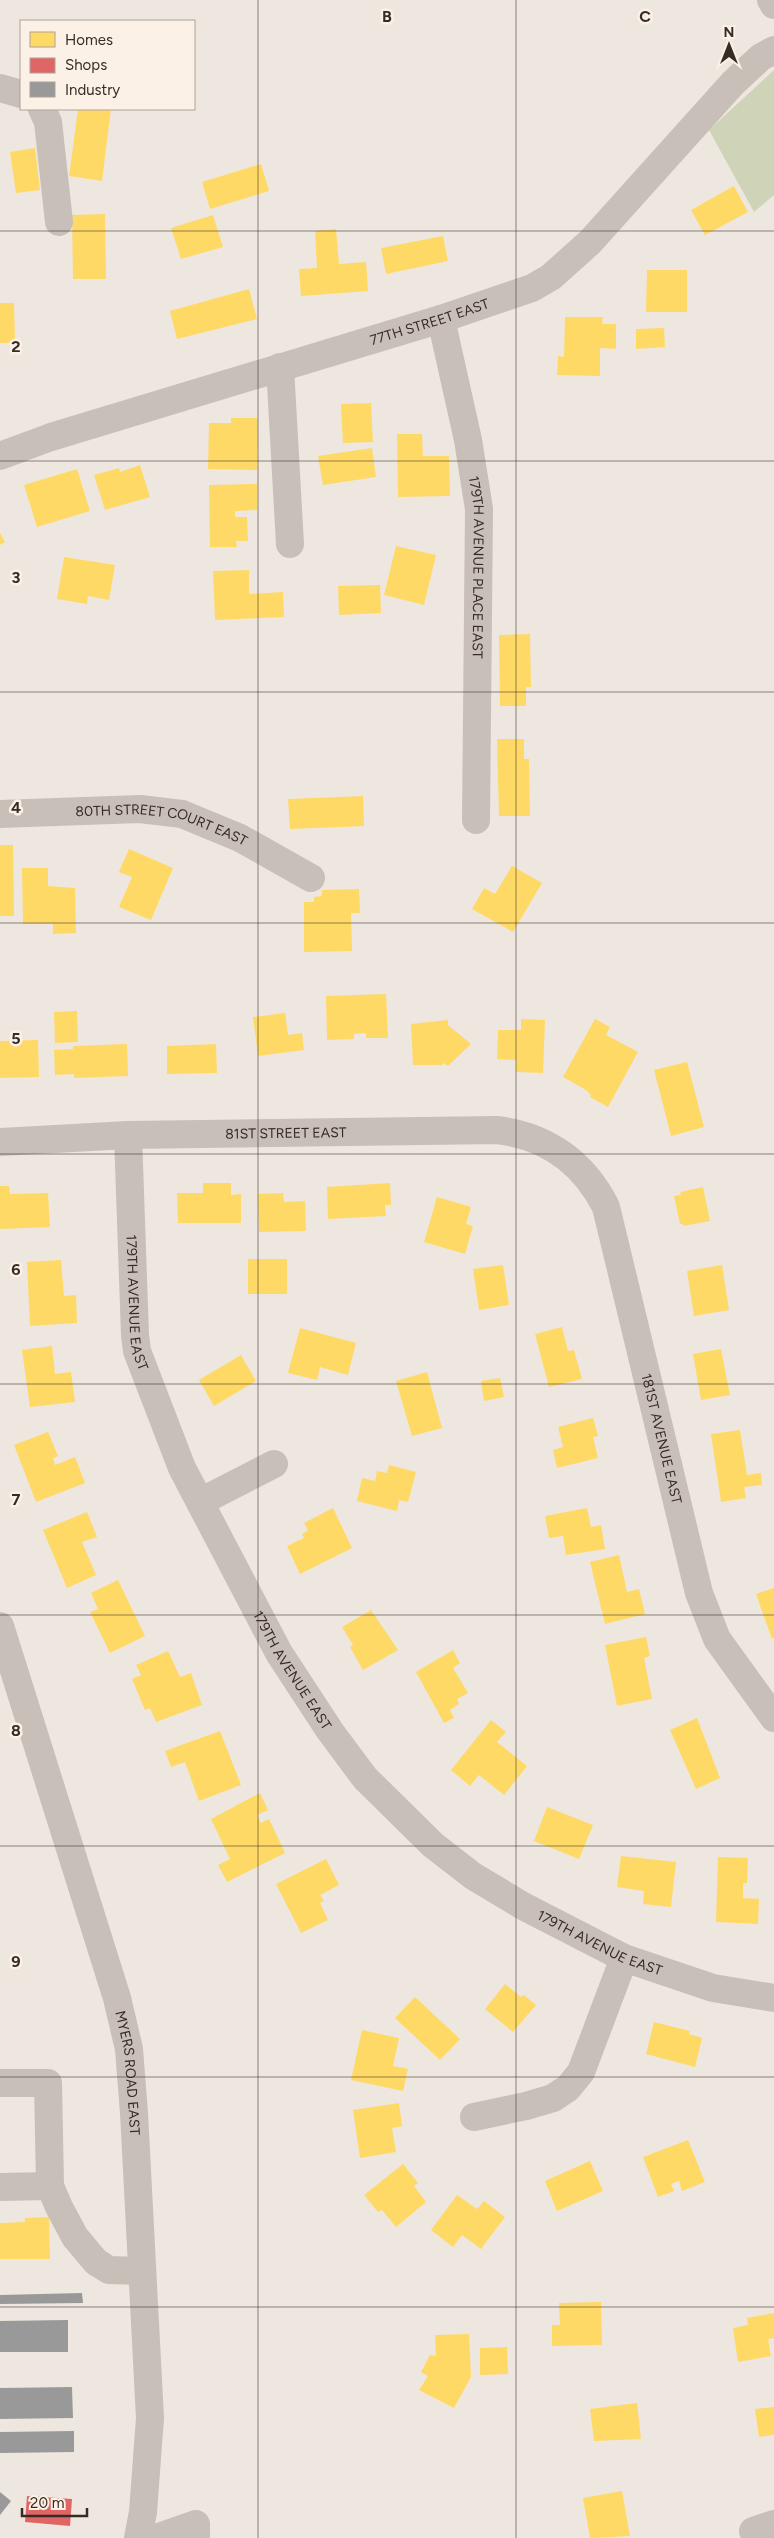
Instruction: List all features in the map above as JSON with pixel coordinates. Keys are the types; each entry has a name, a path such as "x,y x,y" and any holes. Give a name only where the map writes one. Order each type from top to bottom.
{"street":[{"path":"771,0 774,5"},
{"name":"77TH STREET EAST","path":"0,456 51,436 511,297 551,277 590,242 732,83 761,57 774,50"},
{"path":"0,88 20,94"},
{"path":"42,110 48,122 59,222"},
{"name":"179TH AVENUE PLACE EAST","path":"441,319 468,440 479,508 476,820"},
{"path":"280,367 290,544"},
{"name":"80TH STREET COURT EAST","path":"0,814 140,809 182,814 240,838 311,878"},
{"name":"81ST STREET EAST","path":"0,1142 128,1135 497,1130 530,1137 553,1147 566,1156"},
{"name":"179TH AVENUE EAST","path":"128,1135 135,1335 138,1351 182,1468 279,1653 330,1731 365,1778 433,1845 473,1876 523,1906 624,1958 689,1981 774,1998"},
{"name":"181ST AVENUE EAST","path":"566,1156 590,1180 606,1207 700,1594 717,1639 774,1718"},
{"path":"200,1502 274,1464"},
{"name":"MYERS ROAD EAST","path":"0,1626 117,1998 129,2049 150,2418 143,2512 138,2538"},
{"path":"474,2117 553,2098 568,2088 581,2072 624,1958"},
{"path":"0,2083 48,2083 50,2186 75,2236 96,2262 109,2270 142,2270"},
{"path":"0,2187 50,2186"},
{"path":"156,2538 196,2524 196,2538"}],"green space":[{"path":"774,70 774,195 754,212 709,130"}],"building: Homes":[{"path":"78,110 111,110 102,181 69,176"},
{"path":"35,148 40,190 16,193 10,152"},
{"path":"261,164 269,191 210,209 202,182"},
{"path":"734,186 748,212 705,235 691,210"},
{"path":"105,214 106,279 73,279 72,215"},
{"path":"213,215 223,247 181,259 171,228"},
{"path":"336,229 339,264 366,262 368,291 301,296 299,269 317,268 315,231"},
{"path":"443,236 448,261 386,274 381,248"},
{"path":"647,270 687,270 687,312 646,312"},
{"path":"249,289 257,319 177,339 170,311"},
{"path":"0,303 14,303 15,343 0,343"},
{"path":"565,317 603,317 602,324 616,324 616,349 600,348 600,376 557,375 558,356 564,357"},
{"path":"664,328 665,347 636,349 636,329"},
{"path":"371,403 373,442 343,443 341,404"},
{"path":"231,418 258,418 257,470 208,469 209,423 231,423"},
{"path":"397,434 422,434 423,456 449,456 450,496 398,497"},
{"path":"372,448 376,477 323,485 318,456"},
{"path":"140,465 150,497 105,510 94,475 119,468 120,472"},
{"path":"77,469 90,511 37,527 24,485"},
{"path":"257,484 257,510 235,511 235,517 247,517 248,541 236,541 237,547 210,547 209,485"},
{"path":"0,533 5,542 0,545"},
{"path":"396,546 436,555 424,605 384,595"},
{"path":"64,557 115,565 109,600 88,596 87,604 57,599"},
{"path":"249,570 249,594 283,592 284,617 215,620 213,571"},
{"path":"380,585 381,613 339,615 338,586"},
{"path":"530,634 531,687 526,687 526,706 500,706 499,635"},
{"path":"497,739 524,739 524,759 529,759 530,816 499,816"},
{"path":"363,796 364,826 290,829 288,799"},
{"path":"0,845 13,845 14,916 0,916"},
{"path":"129,849 173,868 151,920 119,907 132,877 119,872"},
{"path":"512,866 542,883 513,932 472,909 484,888 495,894"},
{"path":"22,868 48,868 48,886 75,888 76,933 53,934 53,924 23,924"},
{"path":"359,889 360,913 351,913 352,951 304,952 304,902 314,902 314,897 322,896 322,890"},
{"path":"386,994 388,1038 366,1038 366,1033 354,1034 354,1039 327,1040 326,996"},
{"path":"77,1011 78,1042 55,1043 54,1012"},
{"path":"285,1013 288,1035 302,1033 304,1050 258,1056 253,1017"},
{"path":"521,1019 545,1020 543,1073 516,1072 516,1060 497,1059 498,1030 521,1030"},
{"path":"595,1019 610,1027 606,1035 638,1052 608,1107 590,1097 591,1095 586,1090 563,1077"},
{"path":"448,1020 448,1025 471,1044 448,1066 444,1063 442,1065 413,1065 411,1024"},
{"path":"38,1040 39,1077 0,1078 0,1041"},
{"path":"127,1044 128,1076 74,1078 74,1074 55,1075 54,1050 73,1049 73,1046"},
{"path":"216,1044 217,1073 167,1074 167,1046"},
{"path":"687,1062 704,1127 671,1136 654,1070"},
{"path":"203,1183 231,1183 231,1195 241,1194 241,1223 178,1223 177,1193 203,1193"},
{"path":"390,1183 391,1205 385,1205 386,1216 328,1219 327,1187"},
{"path":"0,1186 9,1186 10,1194 48,1193 50,1227 0,1229"},
{"path":"703,1187 710,1221 683,1226 683,1224 680,1224 674,1196 681,1195 680,1192"},
{"path":"283,1193 284,1202 305,1201 306,1231 259,1232 258,1194"},
{"path":"437,1197 471,1207 466,1224 473,1226 465,1254 424,1242"},
{"path":"248,1259 287,1259 287,1294 248,1294"},
{"path":"61,1260 64,1296 76,1295 77,1323 30,1326 27,1262"},
{"path":"503,1265 509,1305 479,1310 473,1269"},
{"path":"722,1265 729,1310 694,1316 687,1271"},
{"path":"562,1327 568,1351 574,1350 582,1379 549,1387 535,1334"},
{"path":"300,1328 356,1343 348,1375 320,1367 317,1380 288,1373"},
{"path":"52,1346 55,1374 71,1372 75,1402 30,1407 22,1350"},
{"path":"721,1349 730,1395 701,1400 693,1354"},
{"path":"241,1355 256,1381 214,1406 199,1380"},
{"path":"427,1372 442,1428 412,1436 396,1381"},
{"path":"500,1378 504,1397 484,1401 481,1381"},
{"path":"593,1418 598,1436 593,1437 598,1458 557,1468 553,1450 563,1447 558,1427"},
{"path":"740,1430 747,1475 761,1473 762,1485 744,1487 746,1498 721,1502 711,1434"},
{"path":"48,1432 58,1456 53,1458 55,1465 75,1457 85,1483 36,1502 14,1445"},
{"path":"389,1465 416,1472 408,1502 399,1500 397,1511 357,1501 362,1478 375,1481 377,1471 387,1473"},
{"path":"333,1508 352,1548 300,1574 287,1546 304,1538 302,1534 308,1530 304,1523"},
{"path":"587,1508 591,1527 601,1525 605,1549 566,1555 563,1536 549,1538 545,1516"},
{"path":"87,1512 97,1537 82,1542 96,1575 67,1588 43,1530"},
{"path":"619,1555 627,1592 639,1589 645,1614 605,1624 590,1562"},
{"path":"118,1580 145,1636 110,1653 90,1612 98,1609 91,1593"},
{"path":"774,1588 774,1638 772,1639 756,1594"},
{"path":"371,1610 398,1650 363,1670 350,1647 353,1645 342,1627"},
{"path":"646,1637 650,1656 644,1658 652,1699 617,1706 605,1645"},
{"path":"453,1650 460,1663 453,1668 468,1693 457,1699 459,1704 450,1710 454,1718 444,1723 416,1672"},
{"path":"168,1651 180,1677 191,1673 202,1705 156,1722 150,1708 145,1710 132,1679 141,1675 136,1665"},
{"path":"697,1718 720,1778 696,1789 670,1730"},
{"path":"491,1720 506,1732 497,1742 527,1766 504,1795 479,1775 470,1786 451,1770"},
{"path":"220,1731 241,1785 199,1801 185,1762 171,1767 165,1751"},
{"path":"260,1793 268,1810 257,1815 261,1823 269,1819 285,1853 227,1882 218,1865 230,1859 211,1819"},
{"path":"547,1807 593,1825 579,1859 534,1841"},
{"path":"621,1856 676,1862 671,1907 643,1904 644,1891 617,1887"},
{"path":"718,1857 748,1858 747,1883 743,1883 743,1898 759,1899 758,1924 716,1922"},
{"path":"326,1859 339,1885 320,1895 324,1901 320,1903 328,1920 301,1933 276,1884"},
{"path":"505,1984 521,1997 524,1995 536,2005 513,2032 485,2009"},
{"path":"415,1997 460,2039 440,2060 395,2018"},
{"path":"654,2022 690,2031 689,2034 702,2038 695,2067 646,2054"},
{"path":"362,2030 399,2038 393,2066 408,2069 403,2091 351,2080"},
{"path":"399,2103 402,2126 392,2128 396,2152 360,2158 353,2110"},
{"path":"688,2140 705,2182 682,2191 679,2181 671,2184 674,2191 658,2197 643,2157"},
{"path":"590,2161 603,2191 557,2211 545,2181"},
{"path":"403,2164 418,2183 414,2186 426,2202 396,2227 382,2210 378,2212 364,2195"},
{"path":"457,2195 477,2209 484,2201 505,2217 481,2249 462,2235 453,2247 431,2230"},
{"path":"49,2217 50,2259 0,2259 0,2223 25,2222 25,2218"},
{"path":"601,2302 602,2345 552,2346 552,2325 560,2325 559,2303"},
{"path":"774,2313 774,2338 768,2339 771,2356 738,2362 733,2328 748,2325 747,2318"},
{"path":"469,2334 471,2377 454,2408 419,2390 428,2376 421,2372 430,2355 436,2356 435,2335"},
{"path":"507,2347 508,2374 480,2375 480,2348"},
{"path":"637,2403 641,2439 594,2441 590,2409"},
{"path":"774,2407 774,2435 759,2437 755,2409"},
{"path":"622,2491 630,2536 590,2538 583,2498"}],"building: Shops":[{"path":"27,2496 72,2499 70,2526 25,2522"}],"building: Industry":[{"path":"82,2293 83,2303 0,2304 0,2295"},
{"path":"68,2320 68,2352 0,2352 0,2321"},
{"path":"72,2387 73,2418 0,2419 0,2388"},
{"path":"74,2431 74,2452 0,2453 0,2432"},
{"path":"0,2492 11,2501 0,2515"}]}
